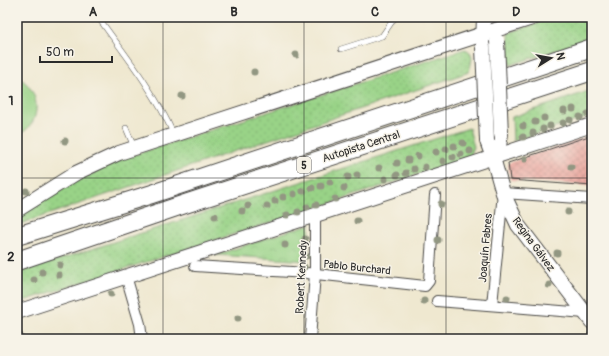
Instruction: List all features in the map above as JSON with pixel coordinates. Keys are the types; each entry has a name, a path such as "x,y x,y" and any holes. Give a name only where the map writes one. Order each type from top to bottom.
{"highway":[{"name":"Autopista Central","path":"17,236 152,194 592,48"},
{"name":"Autopista Central","path":"17,261 185,204 592,72"}],"main road":[{"path":"484,17 491,34 501,134 499,146 493,158"},
{"path":"17,210 90,166 134,148 491,34 535,17"},
{"name":"Regina Gálvez","path":"491,34 487,141 503,193 512,215 524,235 588,317"},
{"path":"17,312 493,158 592,124"}],"street":[{"path":"503,193 592,199"},
{"name":"Joaquín Fabres","path":"492,305 503,193"},
{"name":"Pablo Burchard","path":"195,266 315,274 422,286 427,284 429,280 435,195"},
{"name":"Robert Kennedy","path":"310,339 315,274 315,215"},
{"path":"126,276 140,324 142,339"},
{"path":"438,301 492,305 588,317"}],"lane":[{"path":"98,17 150,88 174,135"},
{"path":"341,49 382,36 395,17"},
{"path":"126,128 134,148"}],"green space":[{"path":"556,17 592,17 592,39 510,65 508,33"},
{"path":"465,49 471,53 472,56 469,72 17,225 17,214 82,178 124,158"},
{"path":"17,77 25,82 31,89 35,98 36,106 32,123 26,130 17,135"},
{"path":"592,90 592,116 513,141 512,117"},
{"path":"469,128 474,147 470,157 310,210 17,303 17,273"},
{"path":"310,224 307,261 216,255"}],"building":[{"path":"592,135 592,186 510,180 508,163"}]}
